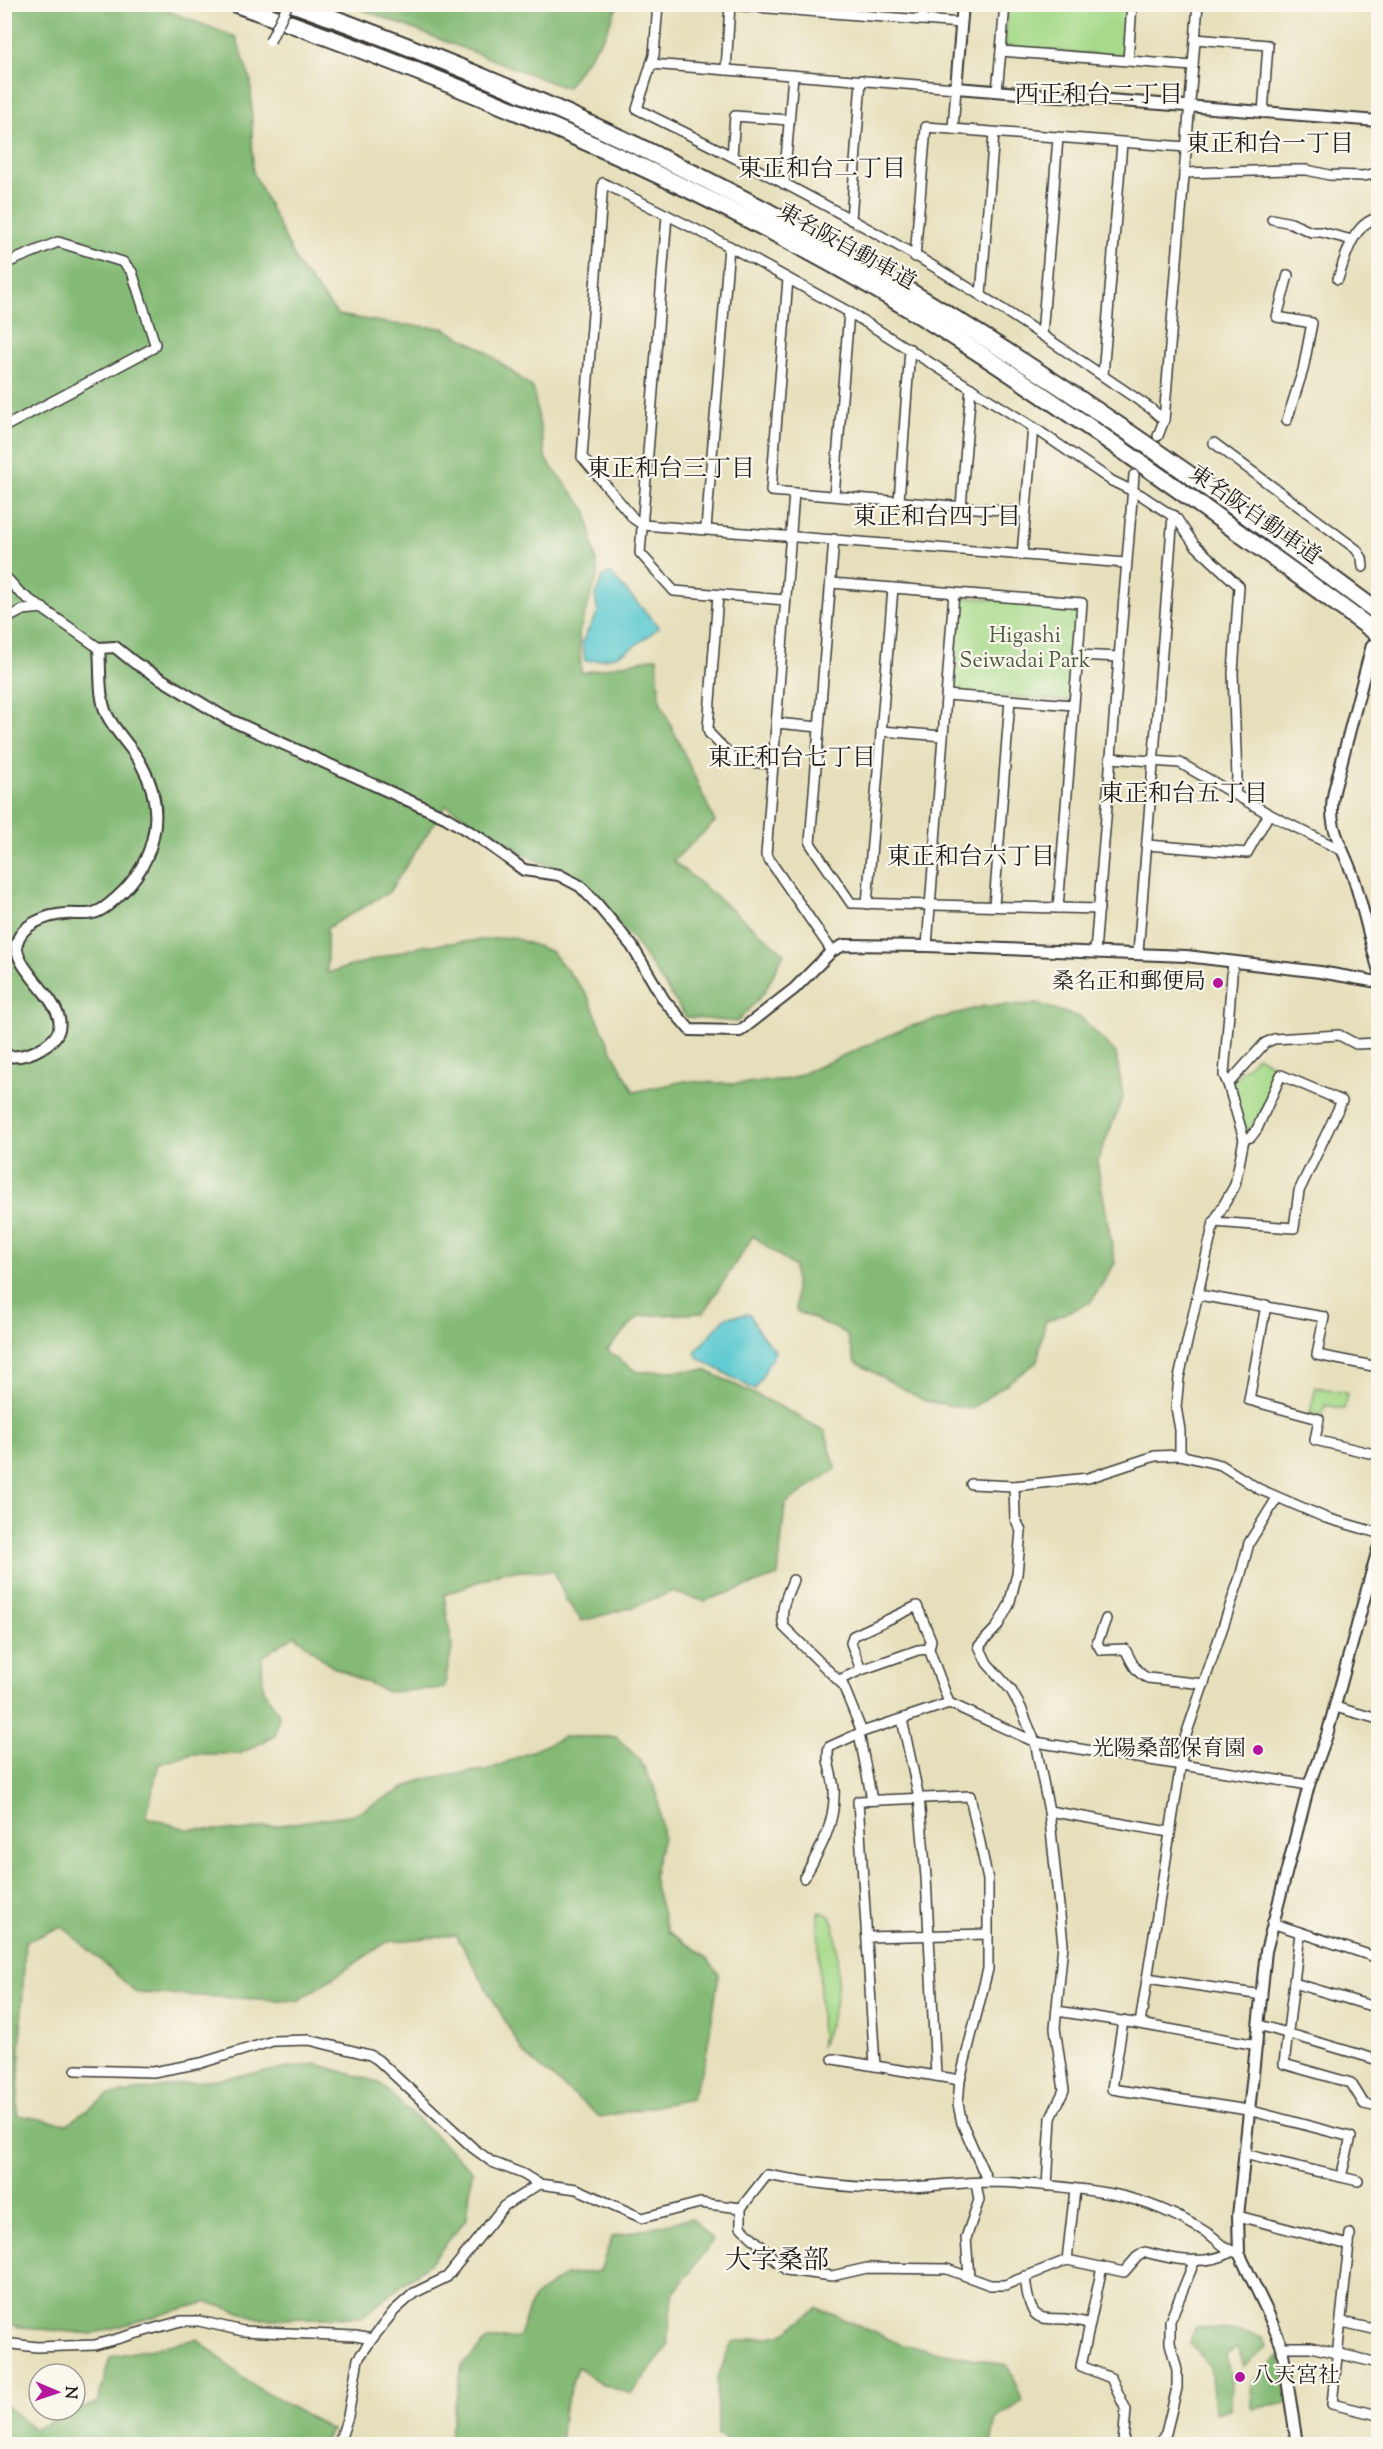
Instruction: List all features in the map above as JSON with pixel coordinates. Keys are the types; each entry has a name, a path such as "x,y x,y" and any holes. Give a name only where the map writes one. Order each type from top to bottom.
{"highway":[{"name":"東名阪自動車道","path":"236,4 401,64 606,149 701,194 813,253 990,359 1285,564 1375,639"},
{"name":"東名阪自動車道","path":"294,4 411,49 613,134 706,179 819,240 902,287 1027,365 1285,543 1378,612"}],"street":[{"path":"270,41 288,4"},
{"path":"658,4 651,64 637,109 732,156 915,257 1042,334 1164,420"},
{"path":"858,15 859,4"},
{"path":"922,20 923,4"},
{"path":"953,129 963,4"},
{"path":"997,91 1005,4"},
{"path":"1128,61 1132,4"},
{"path":"1158,436 1164,420 1198,4"},
{"path":"726,70 730,5 794,7 858,15 961,23"},
{"path":"1196,39 1268,45 1263,113"},
{"path":"1001,51 1193,66"},
{"path":"651,64 1189,108 1378,121"},
{"path":"784,184 793,75"},
{"path":"850,220 861,80"},
{"path":"732,156 735,116 789,120"},
{"path":"915,257 926,127 1186,147"},
{"path":"981,296 994,133"},
{"path":"1042,334 1058,138"},
{"path":"1103,375 1122,143"},
{"path":"1184,173 1289,170 1307,170 1329,175 1363,176 1378,173"},
{"path":"1126,563 643,525 634,519 582,457 603,183 729,246 849,312 971,387 1112,481 1173,515 1194,544 1239,586 1233,673 1237,777 1235,795"},
{"path":"667,215 640,553 675,591 786,600"},
{"path":"1338,279 1352,240 1367,222 1378,218"},
{"path":"1272,219 1291,223 1311,232 1322,232 1352,240"},
{"path":"4,264 58,242 123,262 132,272 155,344 153,348 101,378 4,427"},
{"path":"706,530 729,246"},
{"path":"1287,420 1303,370 1312,323 1277,316 1288,275"},
{"path":"788,279 771,491 1025,512"},
{"path":"834,496 849,312"},
{"path":"898,501 910,349"},
{"path":"962,506 971,387"},
{"path":"1022,555 1032,427"},
{"path":"1214,443 1356,549 1362,558 1363,567"},
{"path":"1095,952 1134,475"},
{"path":"794,493 766,855 832,951"},
{"path":"1138,953 1173,515"},
{"path":"834,539 810,843 851,903 1099,909"},
{"path":"4,575 20,593 99,648 115,648 135,663 224,717 445,817 480,838 524,870 559,875 580,886 632,946 664,1000 690,1030 740,1031 794,989 832,951 844,945 1138,953 1233,962 1378,982"},
{"path":"831,583 1082,603 1058,908"},
{"path":"867,904 893,588"},
{"path":"927,946 954,593"},
{"path":"718,595 708,728 736,761 772,764"},
{"path":"4,620 23,610 43,608"},
{"path":"1375,639 1331,801 1331,821 1353,876 1378,968"},
{"path":"4,1056 13,1058 35,1052 52,1042 59,1027 57,1013 51,999 26,971 19,957 17,944 22,933 33,922 64,914 83,916 106,907 136,877 152,843 157,822 155,796 142,765 107,715 100,693 102,679 99,648"},
{"path":"1078,654 1119,657"},
{"path":"947,695 1073,705"},
{"path":"994,906 1010,700"},
{"path":"776,723 819,727"},
{"path":"881,731 943,736"},
{"path":"1110,758 1180,763 1269,814 1341,849"},
{"path":"1147,845 1247,853 1269,814"},
{"path":"1180,1455 1180,1430 1176,1407 1179,1378 1214,1222 1235,1185 1244,1139 1224,1075 1233,962"},
{"path":"1228,1084 1265,1043 1274,1039 1340,1035 1356,1044 1378,1043"},
{"path":"1214,1222 1294,1228 1299,1191 1342,1101 1281,1075 1257,1129 1251,1137 1244,1139"},
{"path":"1199,1295 1324,1317 1317,1355 1378,1367"},
{"path":"1266,1305 1249,1400 1319,1419 1315,1440 1378,1455"},
{"path":"972,1484 1014,1486 1088,1478 1155,1456 1180,1455 1221,1465 1277,1498 1326,1518 1378,1533"},
{"path":"1014,1486 1016,1518 1022,1531 1017,1574 1009,1605 996,1627 979,1646 987,1663 1011,1690 1022,1708 1035,1742 1049,1811 1062,1944 1057,2048 1064,2090 1051,2118 1047,2186"},
{"path":"1140,2024 1185,1738 1240,1577 1249,1543 1277,1498"},
{"path":"1235,2253 1266,1951 1309,1785 1335,1707 1378,1549"},
{"path":"793,1580 783,1604 784,1627 843,1685 861,1733 872,1800"},
{"path":"861,1670 850,1643 853,1636 917,1606 931,1640 929,1649 949,1703"},
{"path":"1106,1619 1097,1643 1101,1650 1125,1649 1136,1669 1148,1678 1204,1684"},
{"path":"839,1680 918,1650 929,1649"},
{"path":"804,1878 825,1841 832,1812 833,1783 827,1754 829,1747 861,1733 949,1703 1035,1742 1309,1785"},
{"path":"1335,1707 1378,1719"},
{"path":"902,1719 919,1798 936,2076"},
{"path":"875,2066 858,1801 970,1796 988,1880 988,1969 960,2080 958,2104 962,2122 988,2182"},
{"path":"1049,1811 1169,1832"},
{"path":"1272,1923 1378,1958"},
{"path":"1300,1932 1284,2064 1351,2083 1364,2104 1378,2108"},
{"path":"867,1937 988,1934"},
{"path":"1147,1978 1262,1995"},
{"path":"1294,1983 1378,2008"},
{"path":"1057,2011 1257,2045"},
{"path":"1123,2021 1112,2089 1248,2110 1351,2137 1341,2177"},
{"path":"1259,2025 1378,2060"},
{"path":"76,2070 153,2072 201,2063 273,2041 309,2040 370,2055 378,2060 473,2148 492,2162 523,2174 539,2184 577,2188 642,2218 700,2203 741,2208"},
{"path":"833,2059 960,2080"},
{"path":"1244,2154 1358,2181"},
{"path":"1235,2253 1195,2260 1165,2258 1145,2252 1137,2257 1124,2272 1067,2260 1005,2285 990,2285 947,2269 867,2268 832,2276 786,2270 741,2227 741,2208 767,2175 810,2183 852,2187 923,2187 988,2182 1047,2186 1109,2194 1152,2205 1174,2214 1235,2253 1268,2313 1281,2347 1292,2401 1297,2445"},
{"path":"969,2277 966,2238 979,2200 976,2183"},
{"path":"339,2445 348,2416 358,2359 394,2311 414,2293 447,2277 504,2206 539,2184"},
{"path":"1067,2260 1074,2190"},
{"path":"1238,2216 1349,2245"},
{"path":"1350,2234 1332,2404 1378,2415"},
{"path":"1160,2445 1166,2433 1177,2388 1177,2370 1170,2343 1170,2321 1195,2260"},
{"path":"1102,2267 1081,2366 1111,2378 1126,2410 1123,2444"},
{"path":"1025,2276 1028,2303 1033,2314 1043,2319 1076,2319 1090,2324"},
{"path":"4,2343 37,2346 95,2345 181,2321 199,2321 243,2331 354,2336 372,2340"},
{"path":"1342,2322 1378,2330"},
{"path":"1281,2347 1311,2348 1378,2363"}],"green space":[{"path":"5,5 152,5 236,37 251,82 253,172 299,267 338,315 393,324 443,328 481,348 533,388 546,460 587,511 598,574 579,632 581,673 657,657 660,701 715,822 673,861 784,953 764,993 737,1022 686,1017 634,940 574,875 526,856 446,805 389,892 327,928 327,973 421,946 512,937 552,952 587,995 611,1049 634,1092 685,1081 733,1084 790,1079 908,1027 984,1006 1038,1004 1081,1018 1116,1053 1123,1097 1097,1162 1115,1263 1091,1302 1045,1322 1037,1362 971,1409 925,1401 855,1362 846,1333 796,1311 794,1267 753,1236 703,1313 639,1316 607,1350 637,1372 705,1370 825,1431 836,1469 785,1504 778,1576 704,1601 671,1592 633,1607 582,1621 566,1600 554,1571 505,1571 444,1595 452,1647 444,1688 388,1692 331,1666 295,1635 262,1657 263,1689 279,1715 275,1736 239,1754 192,1754 159,1764 146,1817 186,1829 241,1831 354,1814 423,1779 491,1769 564,1737 616,1737 640,1760 657,1793 663,1837 653,1877 667,1931 705,1956 719,1974 705,2062 691,2099 600,2117 524,2054 456,1935 387,1942 298,2001 137,1993 62,1926 25,1942 17,2115 67,2124 109,2095 317,2064 378,2082 472,2171 467,2218 431,2262 362,2317 262,2319 207,2302 92,2334 19,2327 5,2321 4,1020 11,999 5,992"},
{"path":"351,5 618,5 604,36 566,88"},
{"path":"1008,5 1129,5 1125,54 1121,57 1008,47 1005,44"},
{"name":"Higashi Seiwadai Park","path":"961,597 1074,606 1078,610 1070,698 1067,701 954,692 952,689 958,600"},
{"path":"1257,1056 1281,1071 1251,1134 1245,1136 1230,1084"},
{"path":"1316,1387 1347,1393 1344,1409 1325,1405 1322,1416 1310,1413"},
{"path":"818,1912 829,1916 833,1924 837,1960 835,2006 821,2047"},
{"path":"691,2218 713,2240 672,2296 667,2348 631,2394 603,2385 577,2367 563,2413 560,2444 448,2444 462,2366 487,2340 518,2338 533,2298 565,2275 600,2271 612,2237"},
{"path":"818,2308 902,2345 1007,2365 1023,2401 996,2419 991,2444 730,2444 718,2434 717,2379 732,2342 781,2335"},
{"path":"1194,2327 1230,2330 1263,2338 1266,2347 1244,2366 1238,2348 1226,2355 1232,2387 1230,2409 1215,2413 1210,2367 1190,2342"},
{"path":"197,2339 249,2383 332,2430 321,2444 5,2444 5,2405 34,2429 51,2422 87,2422 87,2407 98,2402 110,2357"},
{"path":"1280,2355 1288,2403 1252,2409 1251,2383"}],"water":[{"path":"610,573 659,627 625,652 607,658 585,661 582,642 598,612 595,597 603,576"},
{"path":"750,1314 759,1332 775,1351 755,1390 698,1358 695,1352 726,1317"}],"place":[{"name":"桑名正和郵便局","path":"1218,983"},
{"name":"光陽桑部保育園","path":"1258,1750"},
{"name":"八天宮社","path":"1240,2377"}],"district":[{"name":"西正和台二丁目","path":"1099,96"},
{"name":"東正和台一丁目","path":"1270,145"},
{"name":"東正和台二丁目","path":"822,170"},
{"name":"東正和台三丁目","path":"671,470"},
{"name":"東正和台四丁目","path":"937,518"},
{"name":"東正和台七丁目","path":"792,759"},
{"name":"東正和台五丁目","path":"1184,795"},
{"name":"東正和台六丁目","path":"971,858"},
{"name":"大字桑部","path":"777,2261"}]}
